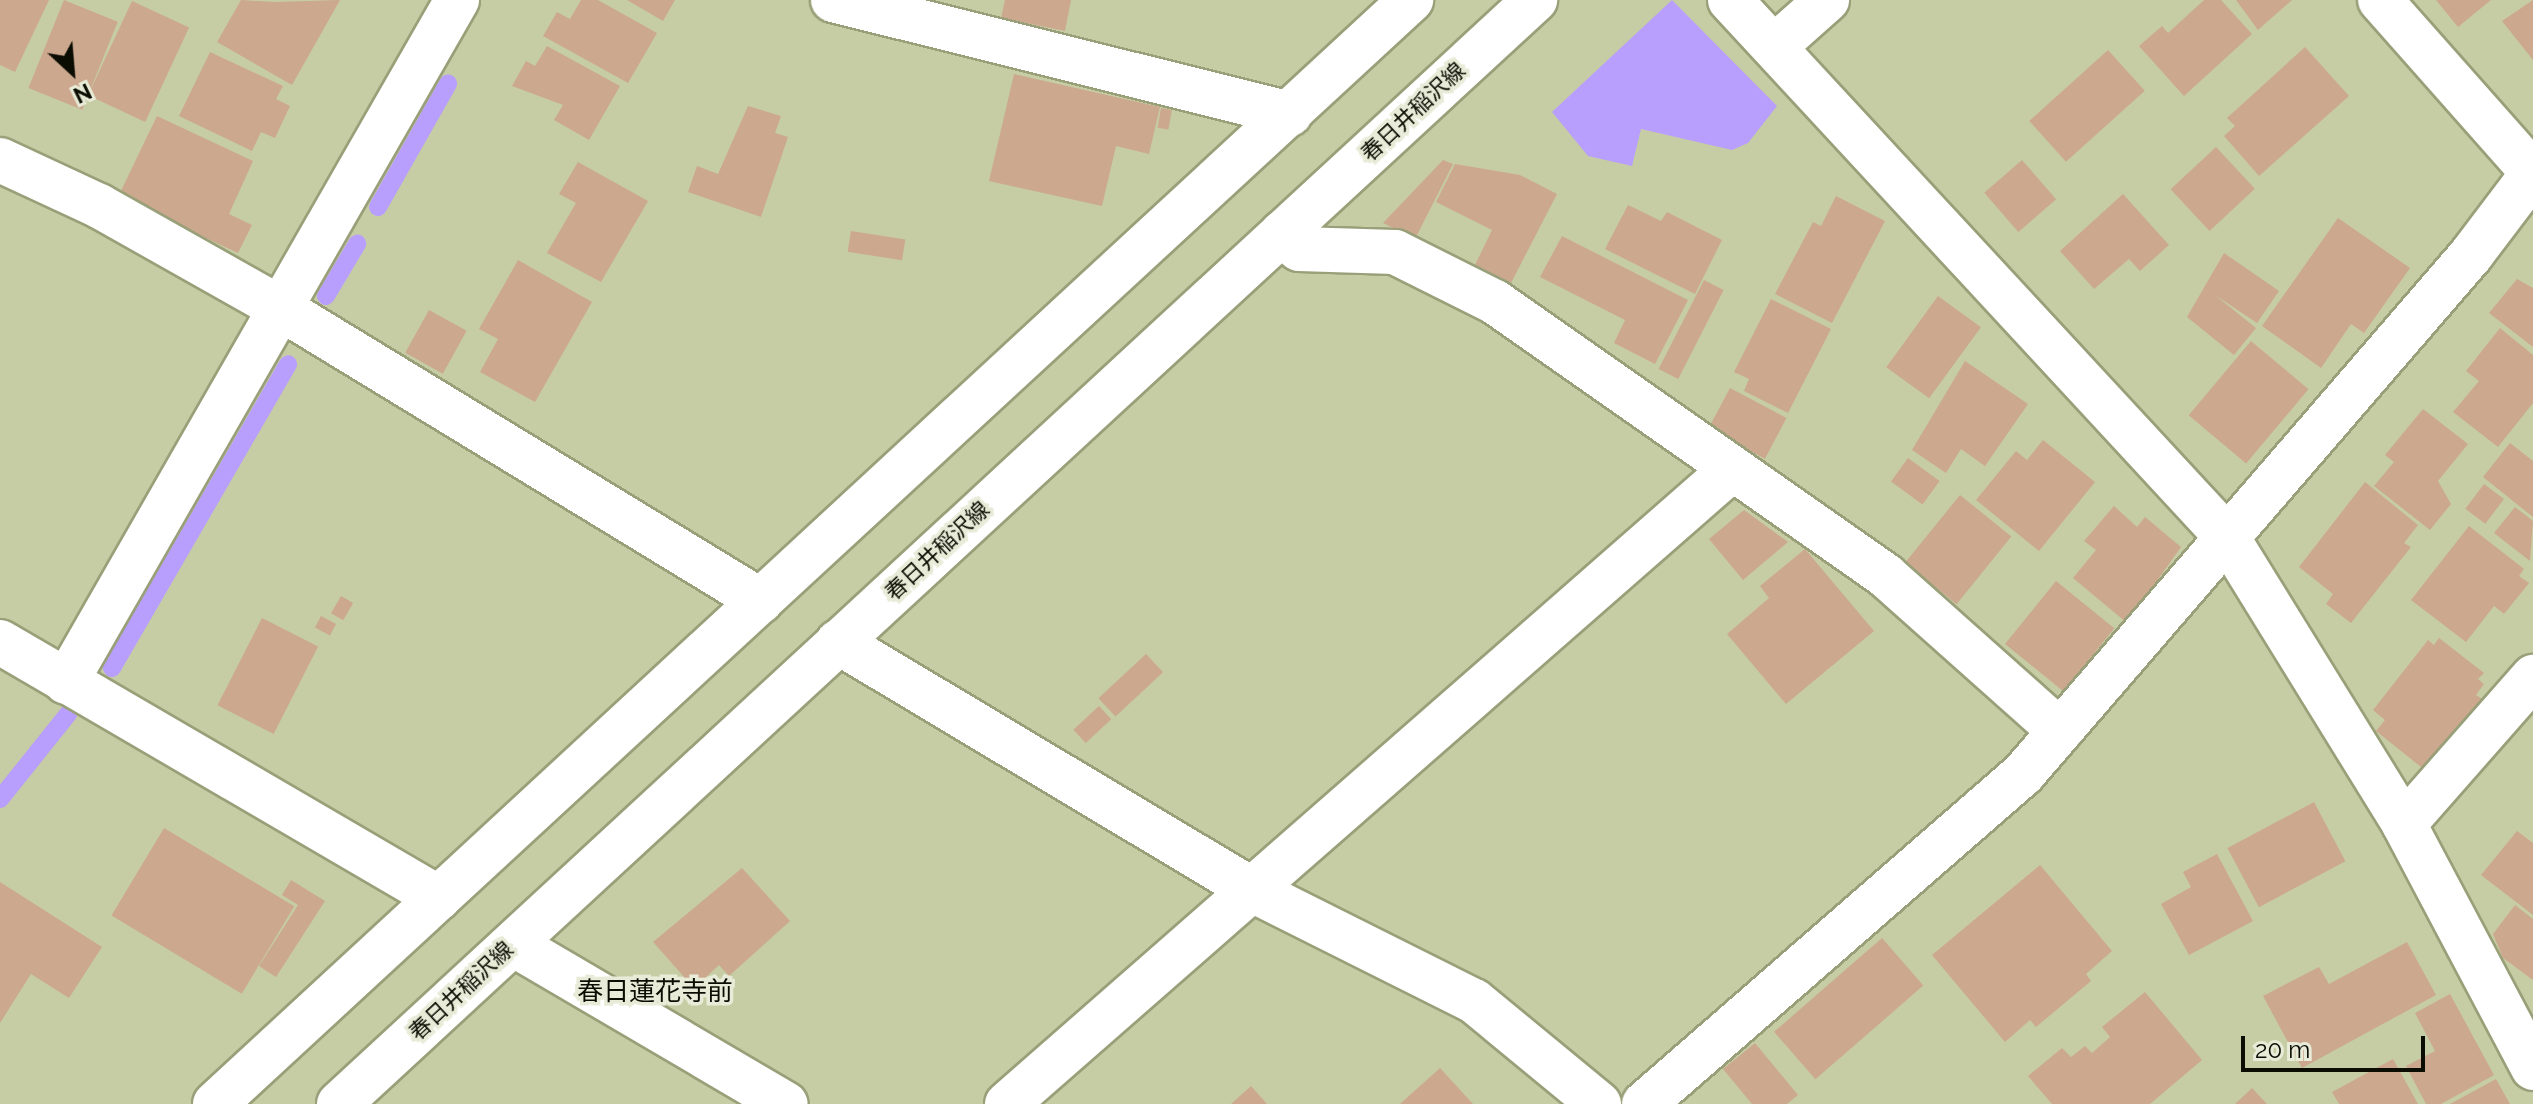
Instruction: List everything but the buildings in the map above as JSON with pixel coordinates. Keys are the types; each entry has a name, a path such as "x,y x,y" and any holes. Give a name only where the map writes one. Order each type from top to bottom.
{"street":[{"path":"66,682 457,0"},
{"path":"833,0 1290,114"},
{"path":"215,1104 1411,0"},
{"name":"春日井稲沢線","path":"339,1104 1535,0"},
{"path":"1730,0 2227,537 2404,824 2533,1068"},
{"path":"1774,47 1827,0"},
{"path":"1644,1104 2023,774 2471,255 2533,173 2380,0"},
{"path":"0,160 99,206 280,308 761,601"},
{"path":"1282,233 1299,249 1395,252 1495,302 1886,576 2060,731"},
{"path":"1007,1104 1732,469"},
{"path":"0,642 439,898"},
{"path":"838,642 1252,890 1474,1001 1599,1104"},
{"path":"2404,824 2533,677"},
{"path":"513,944 786,1104"}],"shaded area":[{"path":"1672,0 1777,106 1748,143 1732,150 1641,129 1632,166 1588,156 1552,112"}],"waterway":[{"path":"378,207 448,84"},
{"path":"326,296 357,244"},
{"path":"112,668 288,364"},
{"path":"0,799 68,714"}],"district":[{"name":"春日蓮花寺前","path":"655,992"}]}
